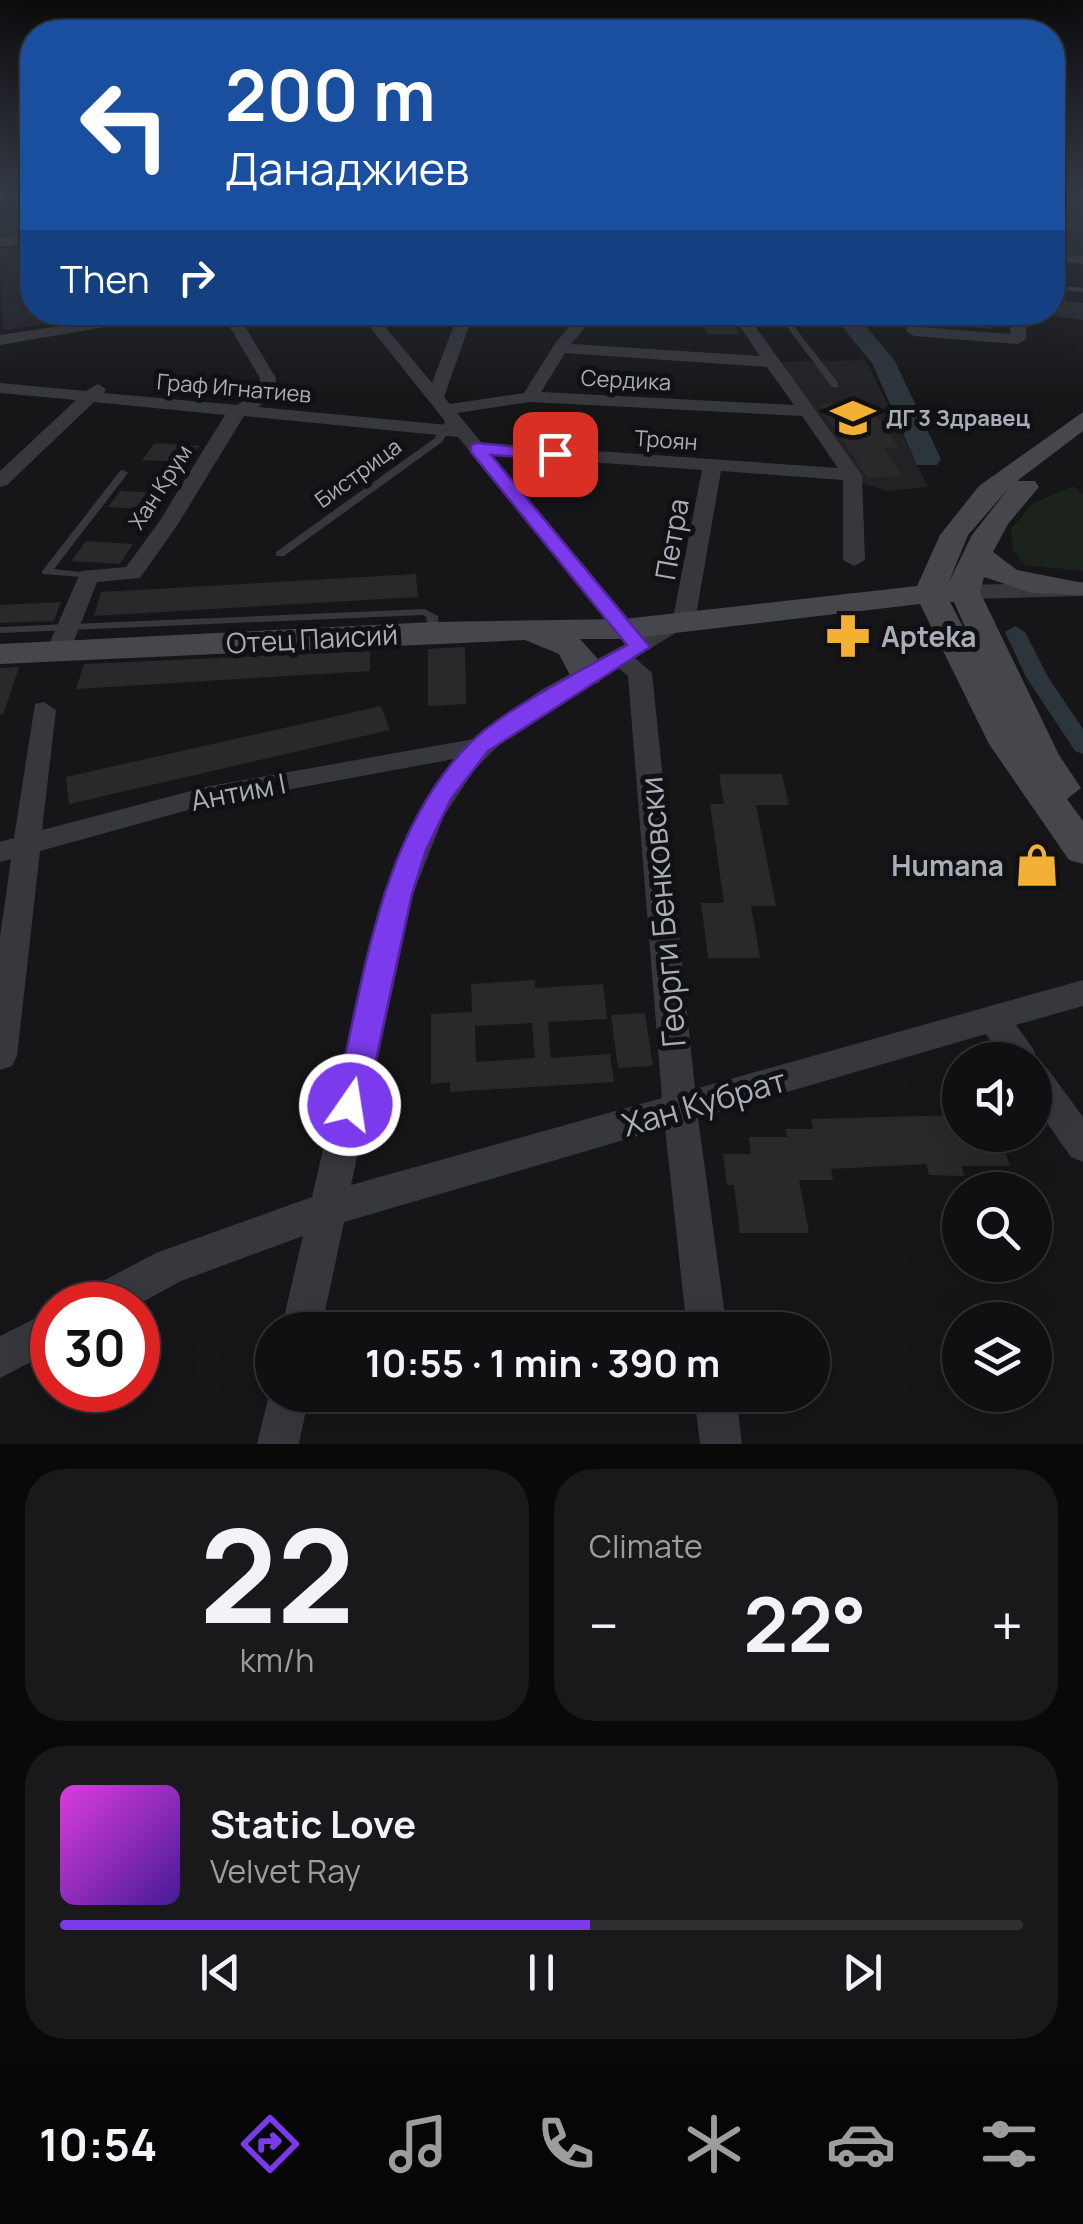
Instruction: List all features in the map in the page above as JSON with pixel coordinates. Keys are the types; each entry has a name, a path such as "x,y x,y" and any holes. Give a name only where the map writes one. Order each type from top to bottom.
{"main road":[{"path":"1083,419 969,508 944,546 950,632 1006,744 1083,850"},
{"path":"840,603 947,593 978,551 995,516 1083,439"},
{"path":"978,551 989,567 1009,578 1078,589"},
{"path":"947,593 1042,756 1083,814"},
{"path":"840,603 920,613 950,632"},
{"name":"Отец Паисий","path":"0,654 62,639 522,631 631,652 684,621 840,603"},
{"path":"522,631 575,649 584,659 586,676"}],"street":[{"path":"0,340 99,325"},
{"path":"236,325 268,378 266,394 252,406"},
{"path":"305,1312 413,850 441,796 480,746 586,676 631,652 375,325"},
{"path":"453,423 465,325"},
{"path":"530,397 581,325"},
{"path":"746,325 852,475 854,560"},
{"path":"915,325 914,331 1018,339 1018,325"},
{"path":"561,348 770,362"},
{"name":"Граф Игнатиев","path":"0,376 96,391 453,423"},
{"name":"Граф Игнатиев","path":"0,388 96,391"},
{"path":"0,481 96,391"},
{"name":"Сердика","path":"453,423 530,397 806,411"},
{"name":"Хан Крум","path":"89,576 132,573 168,524 234,416 252,406"},
{"name":"Троян","path":"453,423 712,466 852,475"},
{"name":"Петра","path":"684,621 712,466"},
{"path":"62,639 89,576"},
{"path":"947,593 1078,589"},
{"name":"Георги Бенковски","path":"631,652 705,1312"},
{"path":"0,1056 12,848 44,710"},
{"name":"Антим I","path":"12,848 210,795 480,746"},
{"name":"Хан Кубрат","path":"140,1282 170,1266 326,1210 1083,993"},
{"path":"993,1019 1009,1042"},
{"path":"1052,1102 1083,1146"},
{"path":"0,1358 30,1342"},
{"path":"278,1444 285,1412"},
{"path":"717,1412 721,1444"}],"lane":[{"path":"789,325 836,386"},
{"name":"Бистрица","path":"280,554 439,440 453,423"},
{"path":"89,576 46,572 123,473"},
{"path":"0,630 62,639"}],"shaded area":[{"path":"1,263 20,263 20,325 37,325 3,330"},
{"name":"ДГ 3 Здравец","path":"866,360 928,487 887,491 854,481 770,362"},
{"path":"1073,486 1083,494 1083,571 1025,565 1013,550 1011,529 1034,503"}],"building":[{"path":"1065,299 1083,303 1083,320 1065,318"},
{"path":"703,325 734,325 740,334 708,334"},
{"path":"941,325 993,325 993,329"},
{"path":"867,402 899,448 883,448 902,476 867,478 819,404"},
{"path":"155,443 200,446 189,462 142,460"},
{"path":"120,491 169,493 157,510 108,507"},
{"path":"86,541 133,544 120,564 71,561"},
{"path":"416,574 418,597 94,616 101,592"},
{"path":"61,602 54,621 0,623 0,605"},
{"path":"465,647 466,704 428,706 428,649"},
{"path":"370,651 370,671 76,689 84,664"},
{"path":"19,667 3,715 0,714 0,668"},
{"path":"381,706 390,730 69,804 66,777"},
{"path":"719,774 782,774 789,805 756,805 776,906 751,906 760,958 708,958 701,903 724,903 710,804 724,804"},
{"path":"535,980 535,988 603,984 607,1019 548,1022 551,1058 610,1054 614,1082 450,1092 450,1082 431,1084 431,1014 472,1012 471,984","holes":["532,1023 535,1058 476,1062 475,1026"]},
{"path":"645,1013 653,1066 618,1068 611,1015"},
{"path":"942,1115 942,1152 1005,1152 1010,1166 962,1166 963,1172 942,1172 942,1175 929,1175 926,1164 831,1169 833,1180 799,1180 809,1233 740,1233 734,1185 727,1185 723,1154 751,1154 749,1137 787,1137 785,1129 813,1129 811,1119"}],"waterway":[{"path":"852,325 883,361 927,459"},
{"path":"1015,632 1037,677 1083,746"}],"place":[{"name":"ДГ 3 Здравец","path":"853,418"},
{"name":"Apteka","path":"848,636"},
{"name":"Humana","path":"1037,865"}],"route":[{"path":"350,1105 398,894 413,850 441,796 480,746 522,716 640,647 477,448 555,454"}]}
